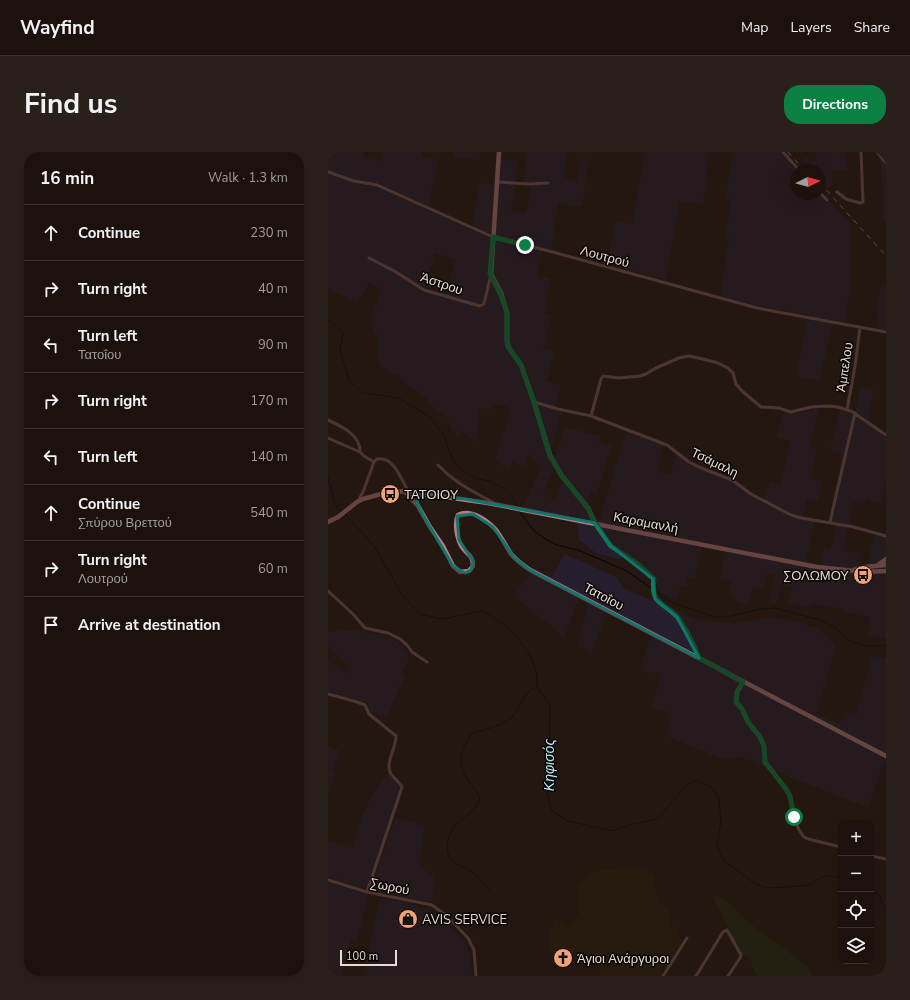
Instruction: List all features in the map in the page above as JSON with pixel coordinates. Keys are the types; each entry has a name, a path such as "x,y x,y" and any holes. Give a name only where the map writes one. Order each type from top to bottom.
{"street":[{"path":"499,152 490,274 500,293 507,312 508,345 521,365 550,456 562,476 588,508 595,523 611,546 638,564 654,579 652,587 655,598 678,617 696,648 699,658"},
{"path":"783,152 794,164"},
{"path":"837,192 846,199 860,204 863,202 861,152"},
{"path":"877,152 886,163"},
{"name":"Λουτρού","path":"328,172 354,181 377,185 493,237 606,266 729,301 758,308 886,332"},
{"path":"497,182 528,184 548,183"},
{"name":"Άστρου","path":"369,258 396,272 424,290 480,306 484,304 490,274"},
{"name":"Άμπελου","path":"847,410 860,327"},
{"path":"591,416 603,376 619,378 640,376 679,358 689,356 718,363 728,368 733,373 736,384 739,388 761,407 779,408 792,412 811,407 828,406 847,410 886,435"},
{"name":"Τσάμαλη","path":"534,402 591,416 671,446 689,462 732,480 751,494 782,512 800,518 854,527 886,536"},
{"path":"830,522 855,414"},
{"path":"328,420 353,435 358,441 360,452"},
{"path":"328,438 360,452 374,462"},
{"path":"328,522 338,517 357,502 363,492 374,462 377,459 381,458 389,461 393,465 407,491 382,494 357,502"},
{"path":"438,465 450,478 459,484 497,504"},
{"name":"Καραμανλή","path":"407,491 497,504 817,567 865,572 886,571"},
{"name":"Τατοΐου","path":"407,491 417,502 420,509"},
{"name":"Τατοΐου","path":"407,491 443,546 453,566 460,572 469,571 473,566 472,557 461,546 456,528 458,515 468,513 493,527 511,553 520,564 525,567 886,756"},
{"path":"417,502 420,495 426,493"},
{"path":"876,566 886,559"},
{"name":"Καραμανλή","path":"853,570 886,565"},
{"path":"328,591 353,614 365,628 388,633 400,639 412,652 427,662"},
{"path":"743,682 737,692 736,702 742,709 748,722 760,737 764,746 765,762 790,796 798,828 803,836 808,840 838,846"},
{"path":"328,694 365,705 369,714 396,736 396,743 389,766 390,773 402,787 367,892"},
{"path":"874,857 886,859"},
{"name":"Σωρού","path":"328,880 367,892 432,905 447,916 468,938 474,950 476,976"},
{"path":"696,976 723,932 727,930 740,953 740,958 728,976"},
{"path":"663,976 687,938"}],"highlighted area":[{"path":"420,495 465,499 595,523 611,546 653,579 655,599 677,617 699,658 530,570 515,558 493,527 473,514 457,516 459,540 473,561 471,570 465,573 453,566 423,515 417,502"}],"shaded area":[{"path":"328,152 364,152 364,157 381,161 384,152 422,152 422,156 438,160 429,205 472,226 479,183 493,184 496,158 518,161 511,211 526,212 531,186 523,185 527,152 567,152 564,177 577,180 581,158 589,159 582,207 558,204 551,250 542,248 537,276 550,278 544,313 552,315 543,349 554,352 547,381 561,385 555,406 563,408 551,451 555,459 564,427 601,436 599,441 612,446 597,494 591,491 587,505 595,521 599,521 627,428 664,442 657,471 670,475 677,450 692,462 733,478 756,496 764,499 770,481 781,484 790,442 776,437 784,412 796,414 819,408 810,446 817,448 811,478 822,481 818,502 806,500 804,516 815,519 806,562 821,564 824,548 830,549 837,525 828,523 843,453 830,450 841,406 855,412 860,386 874,389 868,419 886,433 886,481 880,503 866,499 864,504 853,502 843,550 861,554 859,566 867,565 875,531 885,534 886,532 886,637 881,638 868,635 870,618 843,611 843,609 812,604 810,607 789,603 793,586 782,584 776,604 769,603 775,575 767,573 763,590 753,588 749,602 743,604 734,600 728,593 732,583 719,579 726,547 703,542 695,578 688,577 686,587 681,586 678,597 671,598 660,592 656,583 636,565 623,557 618,559 596,553 579,540 577,523 524,512 524,506 541,466 529,454 524,467 513,461 509,472 495,458 507,424 509,407 493,404 492,410 480,408 476,443 462,431 458,437 451,429 447,418 443,413 436,410 419,392 408,387 399,376 390,373 378,360 378,337 370,323 381,290 369,283 357,303 328,288","holes":["435,253 455,260 446,294 424,289","554,467 562,482 555,500 543,493"]},
{"path":"454,152 481,152 480,160 454,157"},
{"path":"645,152 709,152 703,204 680,201 666,280 607,264 616,221 632,224"},
{"path":"732,152 785,152 796,164 790,164 790,200 826,200 826,197 850,224 850,283 846,322 834,320 819,380 796,376 808,315 754,305 720,296 729,239 725,238 731,199 726,198"},
{"path":"816,152 845,152 847,169 832,170 832,183 828,188 826,186 826,164 807,164 803,160 804,157 815,161"},
{"path":"880,160 886,160 886,221 883,221"},
{"path":"880,287 886,287 886,330 876,328"},
{"path":"564,554 617,577 623,588 695,619 734,624 769,617 793,621 820,629 836,646 816,714 840,724 846,710 856,714 872,656 886,658 886,762 884,761 868,808 741,757 722,759 667,736 672,714 652,708 661,674 639,671 651,634 606,613 592,653 577,645 589,601 579,598 564,638 548,623 513,597 534,568 552,577"},
{"path":"357,631 391,638 400,643 407,652 409,658 401,674 405,676 386,718 366,710 368,703 328,692 328,661 346,673 350,667 328,647 328,632"},
{"path":"328,746 340,751 332,770 336,772 328,794"},
{"path":"387,773 401,788 366,889 328,877 328,840 351,848 363,814 375,790"},
{"path":"395,818 425,826 419,865 434,877 432,902 371,890"},
{"path":"632,867 654,874 657,901 669,911 670,925 676,927 680,941 659,976 599,976 601,973 601,967 579,950 560,971 548,943 554,918 568,927 579,913 577,894 578,888 591,872"},
{"path":"328,882 368,895 357,940 351,940 344,962 342,976 328,976"},
{"path":"380,898 410,903 441,916 463,939 471,958 472,976 363,976"}],"green space":[{"path":"712,896 722,897 756,929 790,953 808,968 813,976 757,976 749,957 738,953 727,924"}],"waterway":[{"path":"328,319 343,333 340,349 349,380 363,393 399,398 431,418 444,436 453,461 466,473 478,479 490,481 504,489 513,498 517,506"},
{"name":"Κηφισός","path":"328,477 335,505 343,512"},
{"path":"519,511 534,531 547,540 557,545 578,550 627,571 652,589"},
{"name":"Κηφισός","path":"345,514 374,546 402,595 420,614 442,619 483,611 501,622 516,636 531,657 537,674 537,687 550,705 549,762 546,789 552,811 568,821 612,831 659,818 686,785 697,780 711,787 719,799 721,822 717,843 723,860 750,880 765,888 809,885 824,876 838,877"},
{"path":"655,591 673,603 715,617 727,617 759,609 775,608 820,620 834,627 850,641 867,646 886,645"},
{"path":"490,891 476,875 454,863 448,855 448,839 451,832 454,827 474,808 480,797 463,771 460,760 461,754 471,734 500,725 512,718 528,692 536,687"},
{"name":"Κηφισός","path":"874,891 879,895 886,911"}],"railway":[{"path":"788,152 799,164"},
{"path":"826,190 886,256"}],"place":[{"name":"ΤΑΤΟΙΟΥ","path":"390,494"},
{"name":"ΣΟΛΩΜΟΥ","path":"863,575"},
{"name":"AVIS SERVICE","path":"408,919"},
{"name":"Άγιοι Ανάργυροι","path":"563,958"}],"route":[{"path":"525,245 493,237 490,274 505,304 508,316 507,342 509,348 521,365 550,456 562,476 588,508 595,523 611,546 638,564 654,579 652,587 655,598 678,617 696,648 699,658 743,682 737,692 736,702 742,709 745,718 760,737 764,746 764,760 766,764 790,796 794,817"}]}
